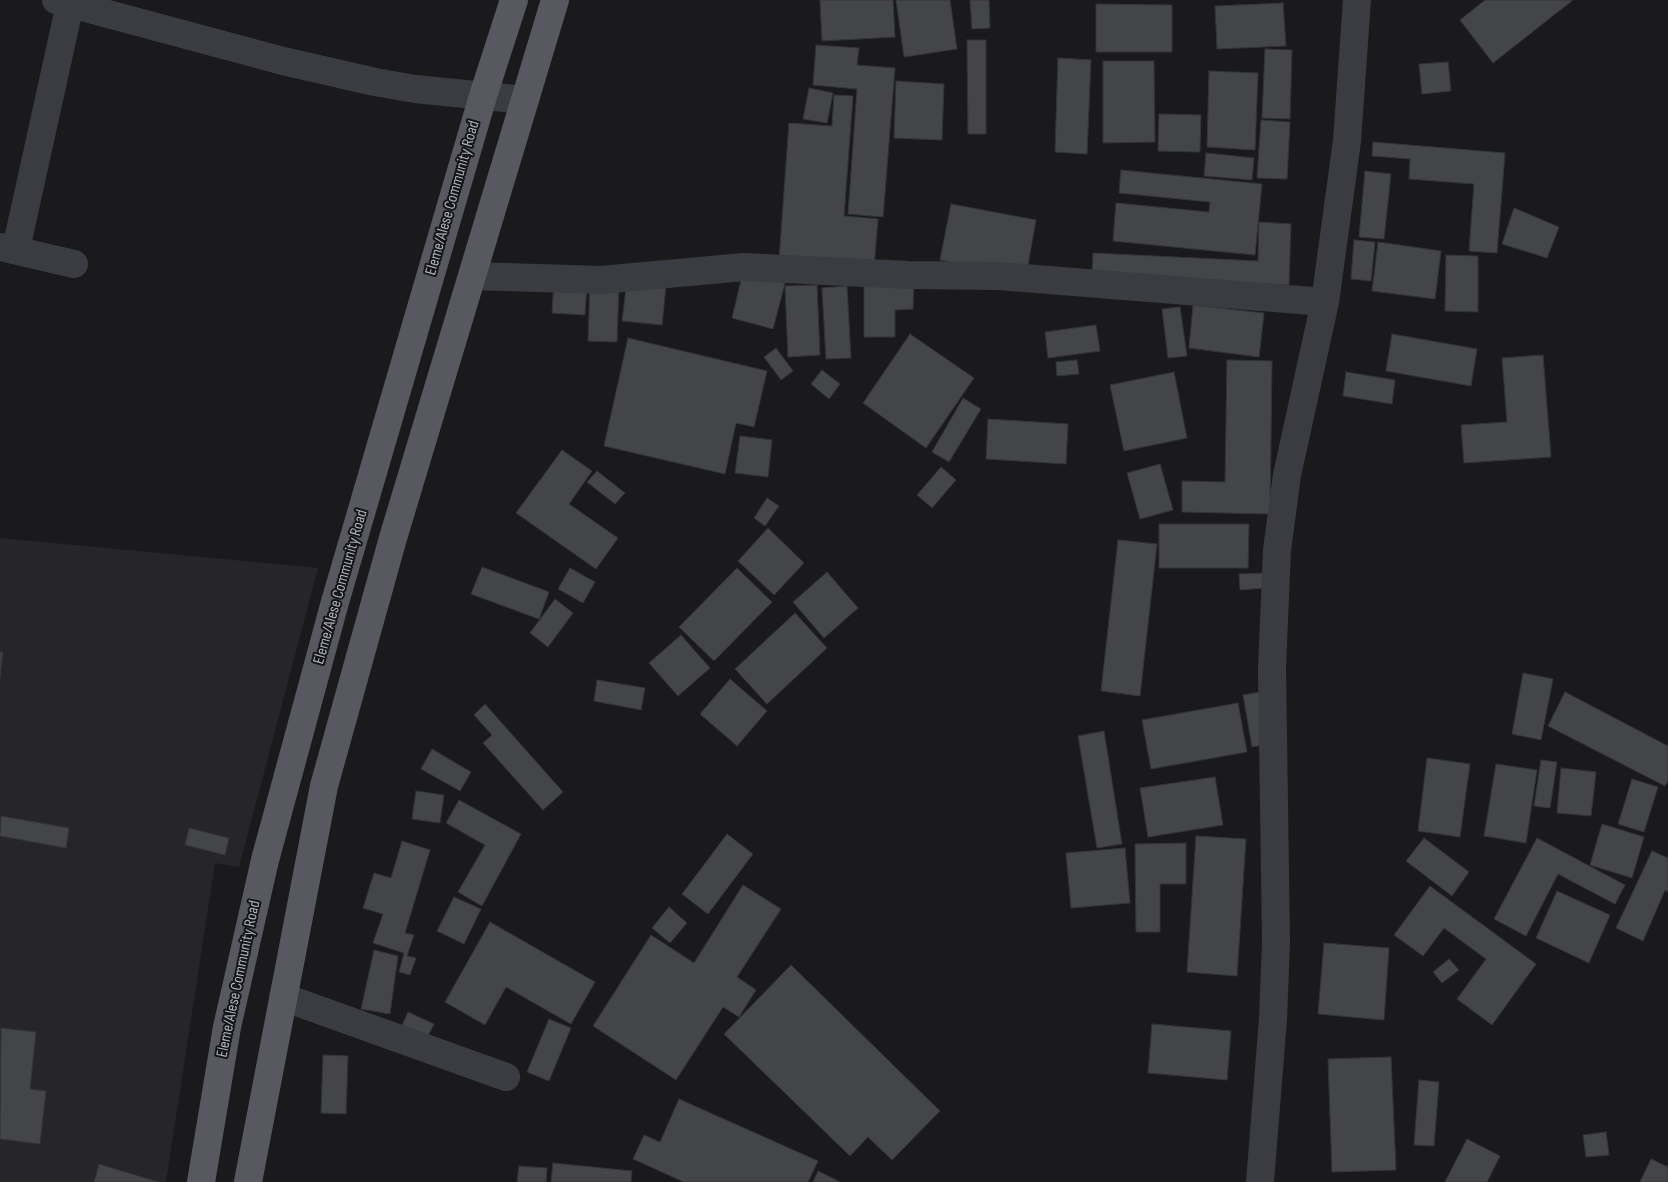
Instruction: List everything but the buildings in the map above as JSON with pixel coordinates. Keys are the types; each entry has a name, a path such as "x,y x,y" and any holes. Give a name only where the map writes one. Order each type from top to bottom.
{"main road":[{"name":"Eleme/Alese Community Road","path":"200,1182 227,1027 265,860 335,602 483,96 514,0"},
{"path":"248,1182 324,786 393,538 555,0"}],"street":[{"path":"1260,1182 1273,1019 1276,942 1272,667 1277,550 1287,475 1325,302 1347,141 1356,0"},
{"path":"74,264 8,248 63,2 283,61 375,82 525,100"},
{"path":"472,276 601,280 744,268 908,275 999,276 1325,302"},
{"path":"283,997 506,1077"}],"shaded area":[{"path":"0,538 318,568 239,867 215,863 166,1182 0,1182"}]}
